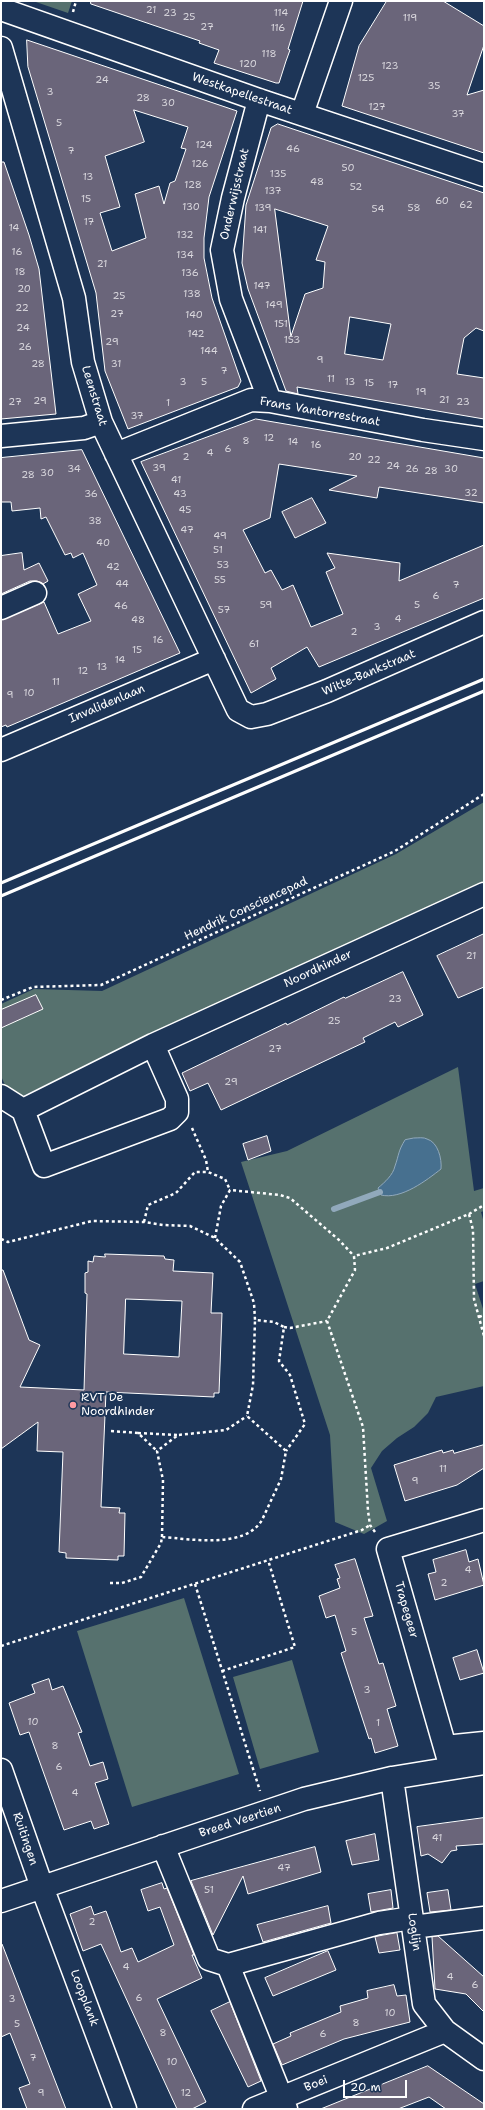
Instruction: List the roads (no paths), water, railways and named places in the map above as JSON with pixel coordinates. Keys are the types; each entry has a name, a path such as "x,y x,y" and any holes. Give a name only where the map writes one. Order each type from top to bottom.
{"street":[{"path":"302,114 341,1"},
{"name":"Westkapellestraat","path":"1,9 259,100 484,174"},
{"name":"Leenstraat","path":"1,48 74,298 83,362 101,422 238,710 251,716"},
{"name":"Onderwijsstraat","path":"259,100 233,198 222,250 231,299 270,401"},
{"name":"Frans Vantorrestraat","path":"116,454 251,400 270,401 423,430 484,439"},
{"path":"1,436 84,428 101,422"},
{"path":"1,608 35,593"},
{"name":"Witte-Bankstraat","path":"251,716 266,714 327,691 484,622"},
{"name":"Invalidenlaan","path":"1,750 214,659"},
{"name":"Noordhinder","path":"23,1110 153,1045 484,894"},
{"path":"1,1096 23,1110 44,1166 170,1119 177,1112 177,1099 153,1045"},
{"name":"Trapegeer","path":"451,1768 388,1549 484,1520"},
{"path":"445,1747 484,1743"},
{"name":"Breed Veertien","path":"1,1901 266,1812 340,1790 392,1778 484,1763"},
{"name":"Ruitingen","path":"1,1770 42,1887"},
{"name":"Loglijn","path":"392,1778 424,2004 445,2031 484,2059"},
{"path":"163,1846 209,1959 228,1965 379,1923 484,1918"},
{"name":"Loopplank","path":"42,1887 126,2109"},
{"path":"228,1965 284,2104"},
{"name":"Boei","path":"254,2109 284,2104 445,2031"}],"water":[{"path":"426,1138 437,1147 441,1161 441,1169 405,1192 389,1196 381,1195 378,1188 391,1175 405,1140"}],"waterway":[{"path":"334,1209 380,1192"}],"railway":[{"path":"1,883 484,679"},
{"path":"1,896 484,691"}],"place":[{"name":"RVT De Noordhinder","path":"73,1405"}]}
